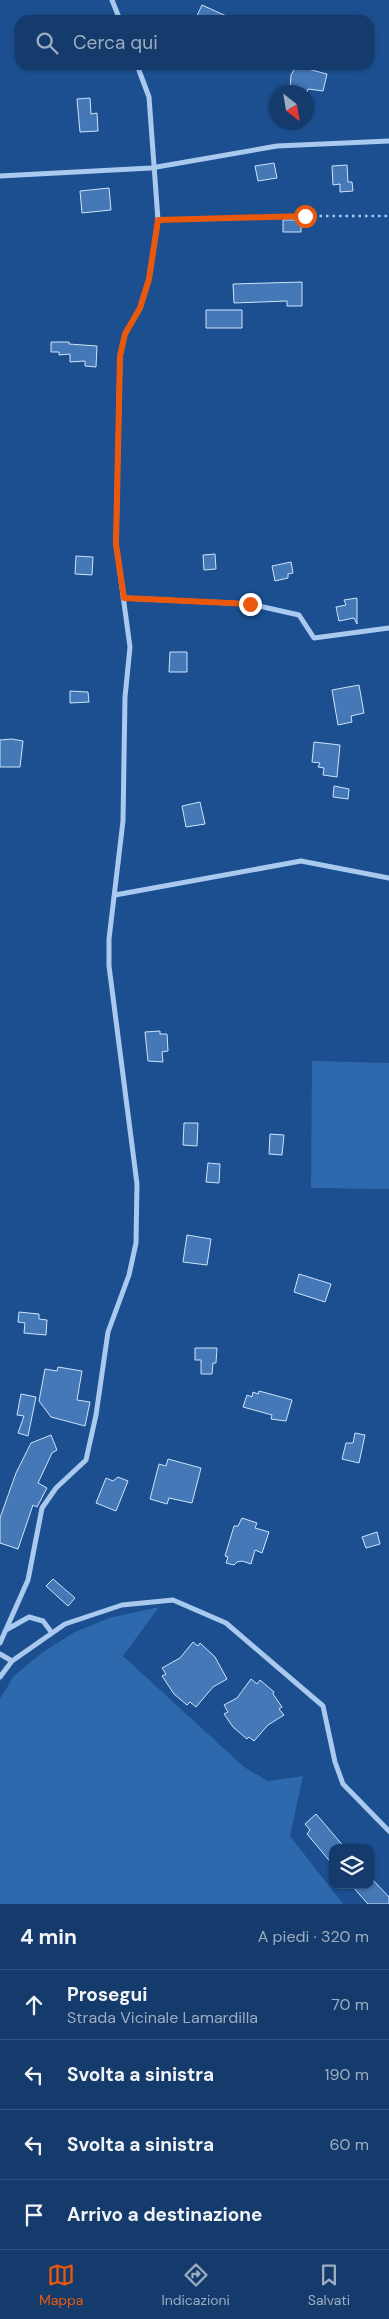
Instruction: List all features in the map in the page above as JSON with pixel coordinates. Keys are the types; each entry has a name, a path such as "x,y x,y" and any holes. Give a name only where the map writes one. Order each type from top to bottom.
{"street":[{"path":"112,0 118,15"},
{"path":"0,1643 28,1580 42,1508 56,1488 86,1460 96,1415 108,1332 129,1275 136,1243 137,1184 109,966 109,939 116,895 123,821 125,697 130,647 116,544 120,356 125,334 140,308 149,279 158,220 156,167 149,97 139,70"},
{"path":"0,176 156,167 277,146 389,141"},
{"path":"124,598 250,604 299,615 314,638 389,628"},
{"path":"116,895 301,860 389,878"},
{"path":"0,1677 12,1661 65,1624 122,1605 173,1600 226,1623 323,1706 335,1762 343,1784 389,1831"},
{"path":"6,1630 29,1617 43,1621 52,1633"},
{"path":"0,1654 12,1661"}],"lane":[{"path":"158,220 305,216"}],"path":[{"path":"305,216 389,216"}],"shaded area":[{"path":"312,1061 389,1063 389,1189 311,1188"},
{"path":"159,1607 123,1656 244,1767 268,1781 303,1776 290,1836 329,1886 329,1889 331,1889 343,1904 0,1904 0,1699 14,1676 43,1652 75,1632 109,1618"}],"building":[{"path":"202,5 224,15 197,15"},
{"path":"294,70 312,70 327,74 323,91 314,90 314,85 290,85 291,75"},
{"path":"90,98 91,114 97,113 98,131 80,132 77,99"},
{"path":"274,163 277,178 258,181 255,166"},
{"path":"347,165 348,182 352,182 353,191 340,192 340,184 333,185 332,166"},
{"path":"109,188 111,210 82,213 80,191"},
{"path":"283,220 301,220 301,232 283,232"},
{"path":"302,282 302,306 287,306 287,301 234,303 233,284"},
{"path":"206,310 242,310 242,328 206,328"},
{"path":"51,342 69,342 69,344 97,346 96,367 85,366 85,361 70,362 70,354 59,355 59,352 51,352"},
{"path":"215,554 216,569 204,570 203,555"},
{"path":"76,556 93,557 92,575 75,574"},
{"path":"291,562 293,573 288,574 288,578 275,581 272,566"},
{"path":"357,598 357,624 354,618 339,621 336,607 346,605 344,600"},
{"path":"170,652 187,652 187,672 169,672"},
{"path":"359,685 364,713 351,716 352,722 338,725 332,690"},
{"path":"70,691 88,692 89,702 70,703"},
{"path":"12,739 23,741 20,767 0,767 0,740"},
{"path":"314,742 340,745 337,777 323,775 324,768 318,767 320,763 312,762"},
{"path":"334,786 349,789 348,799 333,797"},
{"path":"200,802 205,824 186,827 182,806"},
{"path":"160,1031 160,1034 167,1034 168,1051 162,1052 163,1062 148,1061 145,1032"},
{"path":"184,1123 198,1123 197,1146 183,1145"},
{"path":"270,1134 284,1135 282,1155 269,1154"},
{"path":"208,1163 220,1164 219,1183 206,1182"},
{"path":"187,1235 211,1239 207,1265 183,1262"},
{"path":"299,1274 331,1284 325,1302 294,1292"},
{"path":"19,1312 39,1314 39,1319 47,1320 46,1335 24,1333 25,1323 18,1322"},
{"path":"195,1348 217,1348 216,1363 213,1363 212,1374 201,1374 201,1360 195,1360"},
{"path":"58,1367 82,1371 77,1400 90,1402 85,1426 51,1417 39,1401 45,1369 57,1371"},
{"path":"259,1391 292,1400 286,1421 271,1419 272,1415 243,1407 247,1395 252,1397 253,1392 258,1394"},
{"path":"21,1394 36,1397 28,1436 18,1433 24,1416 17,1415"},
{"path":"355,1433 365,1435 359,1463 342,1459 346,1443 353,1443"},
{"path":"51,1435 57,1450 52,1453 38,1483 47,1488 37,1507 33,1505 18,1549 0,1543 0,1518 16,1473 31,1443"},
{"path":"168,1459 201,1468 192,1503 169,1498 167,1504 150,1499 159,1464 166,1466"},
{"path":"118,1477 128,1481 116,1511 96,1503 106,1478 113,1481"},
{"path":"242,1518 257,1523 255,1528 269,1532 262,1553 255,1550 251,1564 242,1561 234,1565 226,1563 228,1557 225,1556 234,1526 238,1526"},
{"path":"377,1532 380,1544 366,1548 362,1537"},
{"path":"53,1579 75,1598 68,1606 46,1586"},
{"path":"193,1642 198,1646 200,1643 215,1657 227,1679 213,1687 196,1707 190,1702 187,1705 174,1694 162,1676 166,1674 162,1668 180,1658"},
{"path":"251,1679 257,1684 260,1680 274,1692 273,1694 282,1707 279,1709 284,1715 268,1725 254,1741 249,1737 247,1739 233,1727 224,1714 228,1712 224,1705 237,1698"},
{"path":"316,1814 342,1844 329,1844 329,1860 307,1834 310,1830 305,1824"},
{"path":"374,1881 389,1897 389,1904 368,1904 355,1889 374,1889"}],"route":[{"path":"250,604 124,598 116,544 120,356 125,334 140,308 149,279 158,220 305,216"}]}
